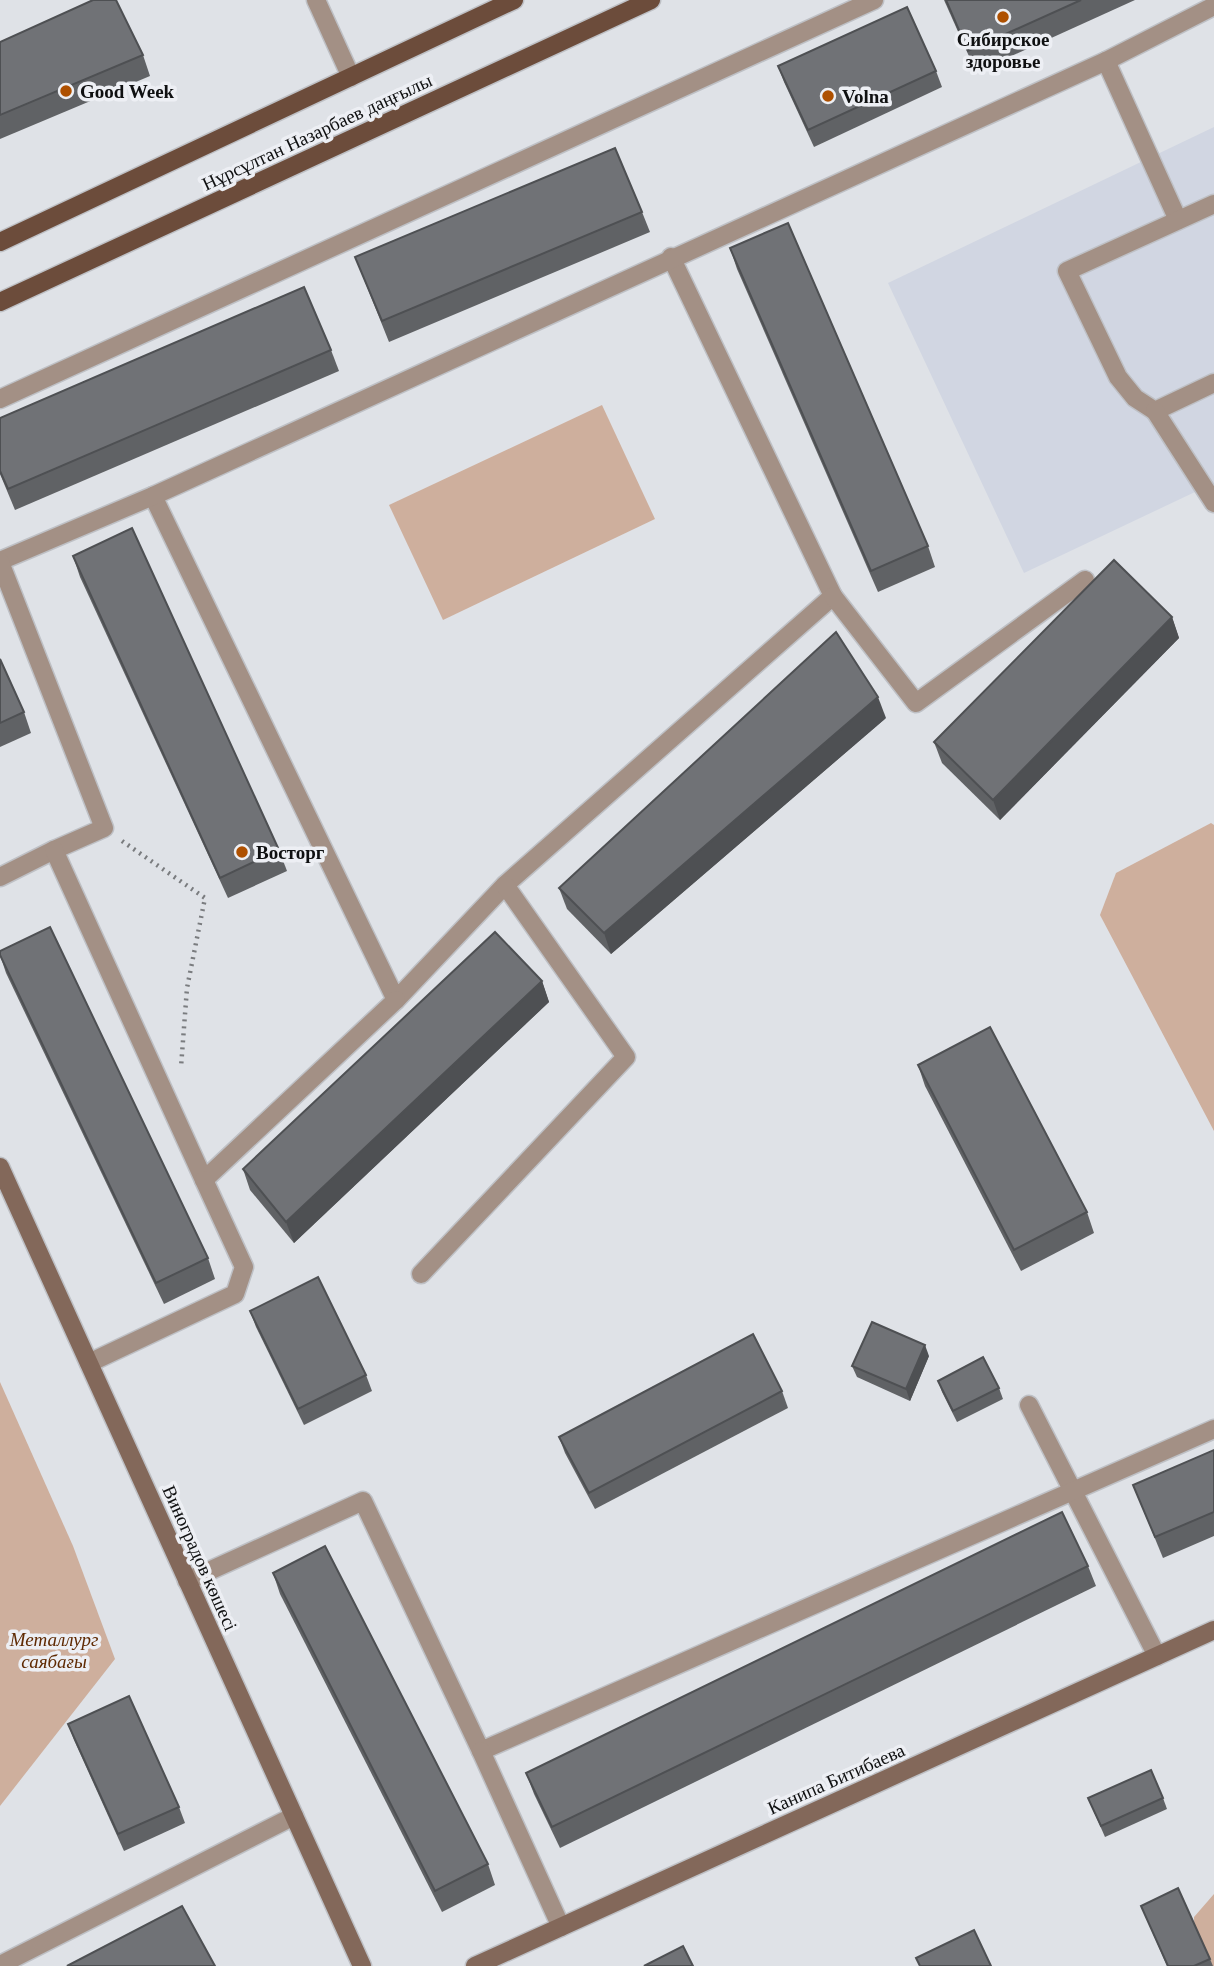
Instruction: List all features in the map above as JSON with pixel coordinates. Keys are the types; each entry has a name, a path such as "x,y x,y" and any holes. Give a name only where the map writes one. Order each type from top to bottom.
{"main road":[{"name":"Нұрсұлтан Назарбаев даңғылы","path":"0,242 514,0"},
{"name":"Нұрсұлтан Назарбаев даңғылы","path":"0,302 652,0"},
{"name":"Виноградов көшесі","path":"0,1167 362,1966"},
{"name":"Канипа Битибаева","path":"475,1966 1214,1630"}],"lane":[{"path":"316,0 351,76"},
{"path":"0,400 874,0"},
{"path":"0,877 104,828 0,561 153,496 671,257 1106,61 1214,6"},
{"path":"1106,61 1178,220"},
{"path":"1214,204 1067,271 1118,377 1135,398 1155,411 1214,503"},
{"path":"671,257 833,596 916,703 1085,580"},
{"path":"1155,411 1214,383"},
{"path":"153,496 396,1000"},
{"path":"204,1180 396,1000 505,885 833,596"},
{"path":"54,850 244,1267 234,1294 89,1363"},
{"path":"421,1274 626,1057 505,885"},
{"path":"1029,1405 1157,1656"},
{"path":"481,1751 1214,1429"},
{"path":"187,1581 363,1501 561,1927"},
{"path":"0,1965 294,1816"}],"path":[{"path":"104,828 205,898 187,988 181,1070"}],"shaded area":[{"path":"1214,127 1214,483 1024,573 888,283"}],"green space":[{"path":"602,405 655,519 443,620 389,505"},
{"path":"1211,823 1214,825 1214,1131 1100,915 1116,873"},
{"name":"Металлург саябағы","path":"0,1382 73,1546 115,1659 0,1806"},
{"path":"1214,1894 1214,1966 1195,1966 1194,1917"}],"building":[{"path":"93,0 116,0 143,55 0,115 0,42"},
{"path":"946,0 1081,0 968,51"},
{"path":"907,7 936,71 808,130 778,66"},
{"path":"615,148 642,212 382,321 355,257"},
{"path":"788,223 928,546 871,571 730,248"},
{"path":"304,287 331,350 8,489 0,471 0,418"},
{"path":"132,528 279,850 220,878 73,556"},
{"path":"1114,560 1172,617 993,800 934,742"},
{"path":"836,632 878,697 604,933 559,888"},
{"path":"0,659 24,712 0,723"},
{"path":"50,927 208,1258 156,1283 0,955 0,951"},
{"path":"495,932 542,981 286,1222 243,1169"},
{"path":"990,1027 1087,1212 1014,1250 918,1065"},
{"path":"318,1277 366,1375 298,1409 250,1311"},
{"path":"872,1322 925,1345 906,1389 852,1366"},
{"path":"753,1334 782,1391 589,1493 559,1437"},
{"path":"983,1357 999,1388 953,1411 938,1381"},
{"path":"1214,1450 1214,1512 1155,1537 1133,1485"},
{"path":"1062,1512 1088,1566 552,1827 526,1773"},
{"path":"325,1546 488,1864 435,1891 273,1573"},
{"path":"129,1696 179,1807 118,1834 68,1724"},
{"path":"1151,1770 1163,1798 1101,1826 1088,1798"},
{"path":"1178,1888 1210,1959 1194,1966 1168,1966 1141,1906"},
{"path":"182,1906 215,1966 67,1966"},
{"path":"974,1930 991,1966 920,1966 916,1958"},
{"path":"683,1946 693,1966 644,1966"}],"place":[{"name":"Сибирское здоровье","path":"1003,17"},
{"name":"Good Week","path":"66,91"},
{"name":"Volna","path":"828,96"},
{"name":"Восторг","path":"242,852"}]}
